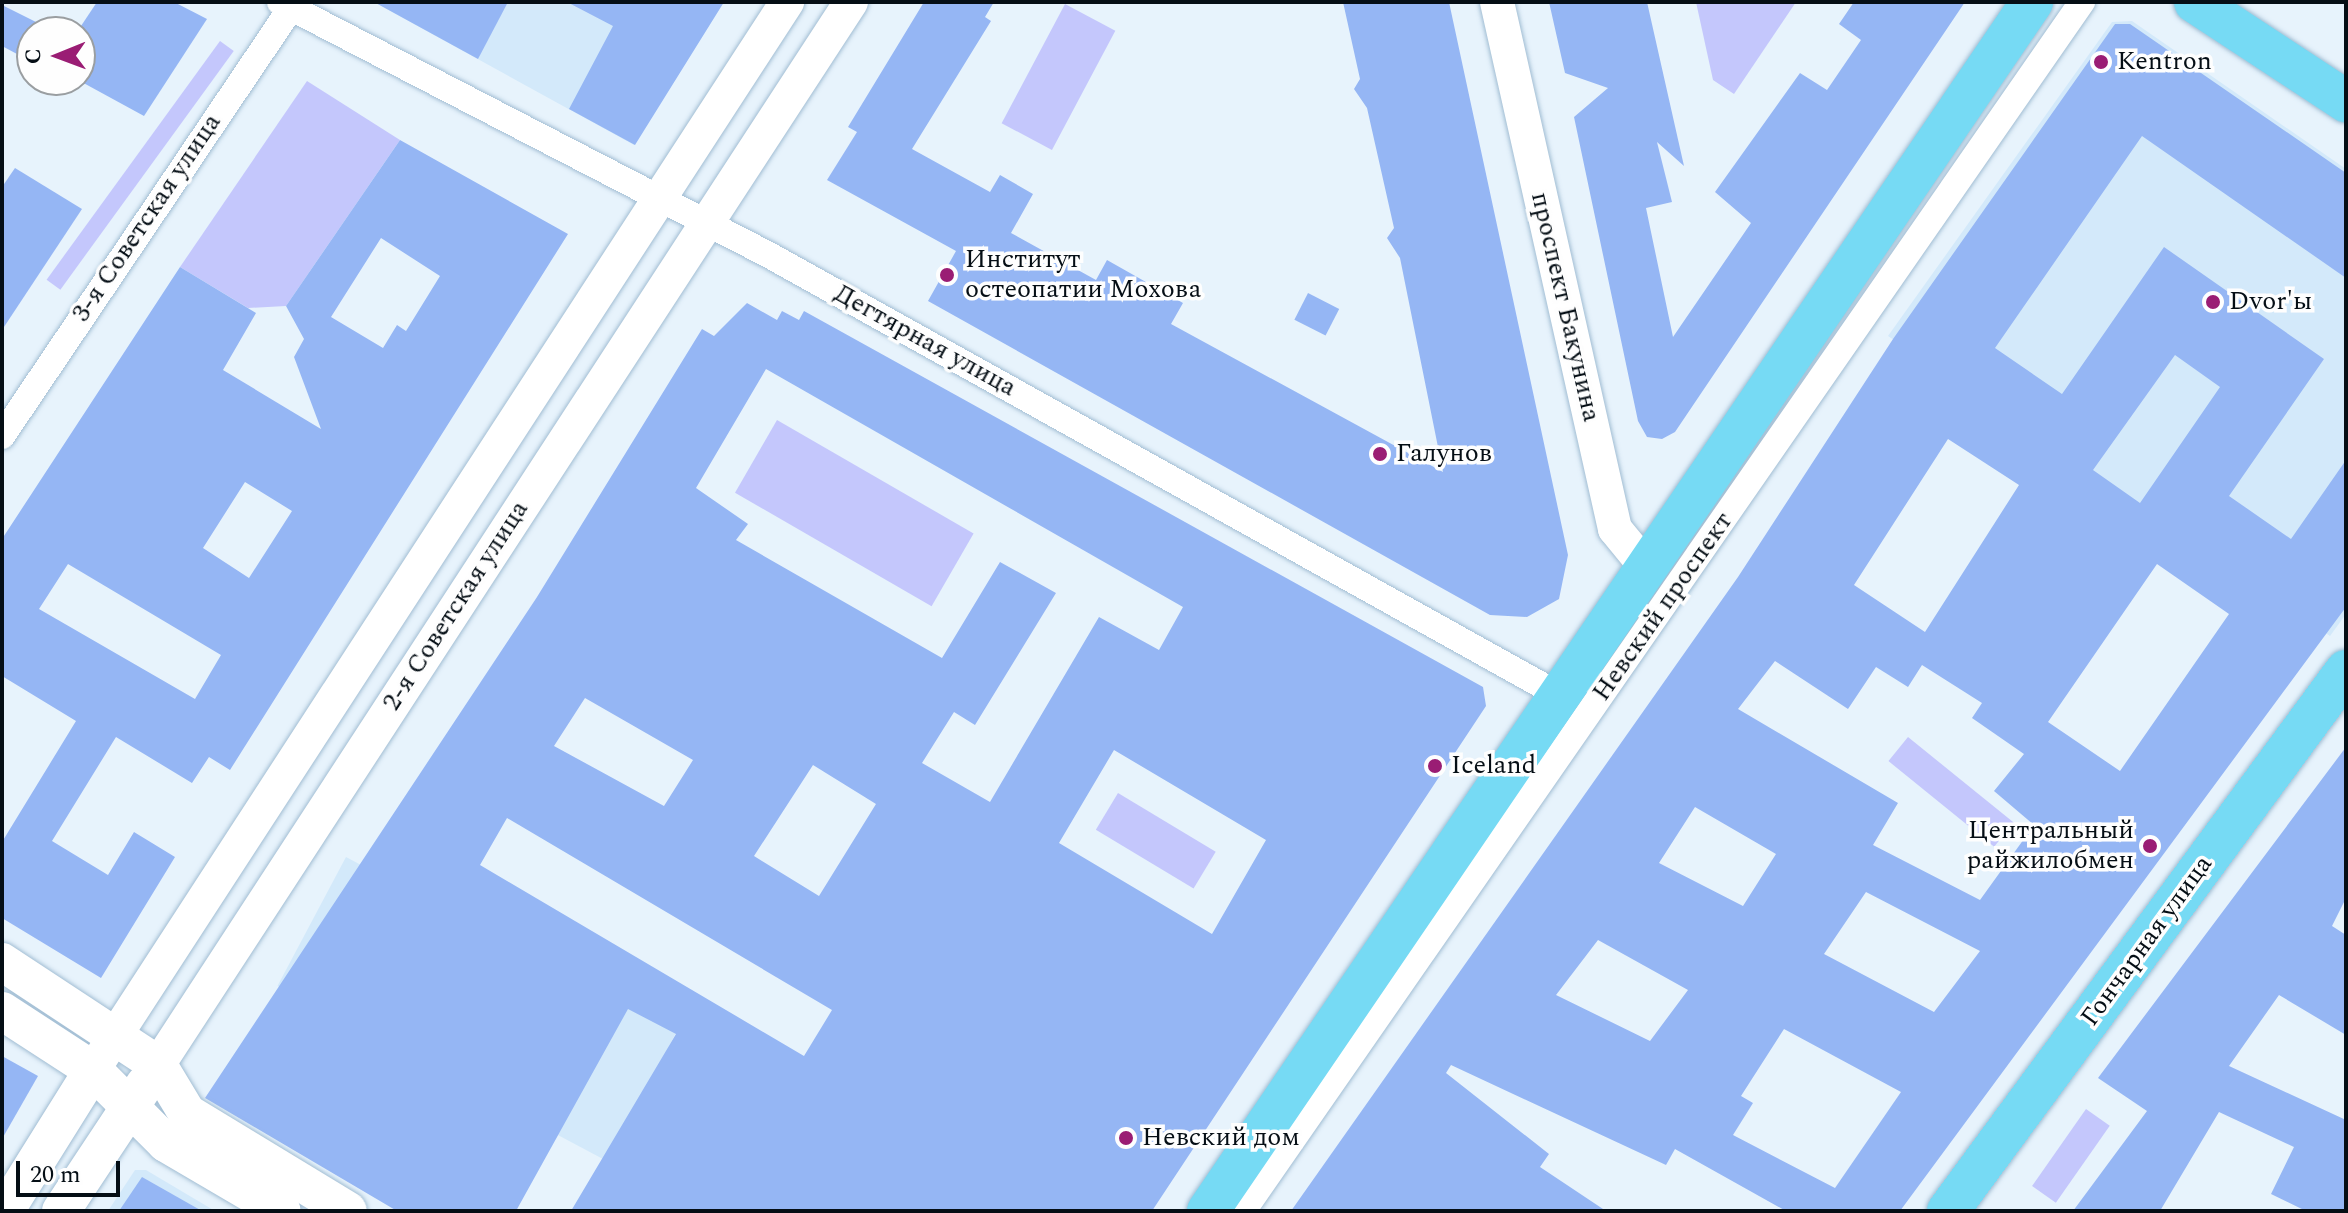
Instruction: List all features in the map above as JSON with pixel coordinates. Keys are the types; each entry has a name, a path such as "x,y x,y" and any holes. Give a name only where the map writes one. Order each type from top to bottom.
{"main road":[{"name":"Невский проспект","path":"1208,1211 1561,696 1662,578 2032,2"},
{"path":"2195,2 2346,101"},
{"name":"Гончарная улица","path":"1948,1211 2346,671"},
{"path":"2,962 115,1032 158,1065 187,1113 348,1211"},
{"path":"2,1011 93,1070 132,1104 166,1143 282,1211"},
{"name":"2-я Советская улица","path":"61,1211 158,1065"},
{"name":"2-я Советская улица","path":"5,1211 93,1070"}],"street":[{"name":"2-я Советская улица","path":"93,1070 787,2"},
{"name":"2-я Советская улица","path":"158,1065 851,2"},
{"name":"проспект Бакунина","path":"1497,2 1615,529 1662,578"},
{"name":"Невский проспект","path":"1243,1211 1662,578 2082,2"},
{"name":"Дегтярная улица","path":"289,4 656,202 707,222 1561,696"},
{"name":"3-я Советская улица","path":"2,436 289,4"}],"shaded area":[{"path":"374,2 724,2 634,145"},
{"path":"1696,2 1796,2 1734,94 1713,80"},
{"path":"1065,4 1115,31 1052,150 1002,123"},
{"path":"2132,21 2346,169 2346,614 2330,636 1888,336 2112,22"},
{"path":"220,41 234,51 60,290 47,280"},
{"path":"307,81 400,140 286,306 248,308 180,267"},
{"path":"777,420 974,534 932,606 735,493"},
{"path":"1908,737 2014,823 1994,847 1888,761"},
{"path":"1118,793 1216,852 1194,889 1096,830"},
{"path":"346,857 676,1033 608,1161 277,986"},
{"path":"2086,1109 2110,1126 2056,1203 2032,1186"},
{"path":"135,1170 146,1170 215,1211 108,1211"}],"building":[{"path":"97,2 174,2 207,19 144,116 96,90 96,16 88,16"},
{"path":"374,2 508,2 478,59"},
{"path":"567,2 724,2 635,145 569,109 613,26"},
{"path":"924,2 994,2 985,17 991,21 912,149 990,192 1000,175 1033,194 1011,233 1096,280 1107,260 1183,303 1171,324 1443,472 1400,258 1387,238 1394,228 1367,108 1354,89 1360,79 1343,2 1449,2 1568,555 1559,599 1527,617 1490,615 928,301 956,251 827,180 857,132 848,127"},
{"path":"1549,2 1647,2 1684,166 1657,142 1672,202 1646,208 1673,337 1751,223 1715,192 1800,73 1827,90 1861,40 1839,24 1854,2 1965,2 1675,432 1662,439 1647,437 1638,421 1574,117 1608,88 1565,73"},
{"path":"2,5 24,16 16,16 16,53 2,46"},
{"path":"2115,24 2130,24 2346,173 2346,278 2142,136 1995,348 2062,394 2164,247 2324,359 2229,496 2291,539 2346,460 2346,607 1900,1211 1786,1211 1675,1149 1666,1165 1451,1065 1446,1073 1549,1154 1540,1167 1606,1211 1291,1211 1738,577 1893,339","holes":["2175,355 2220,387 2140,503 2093,470","1948,439 2019,485 1925,632 1854,585","2157,564 2229,614 2120,771 2048,722","1775,661 1848,709 1876,667 1908,687 1922,665 1982,703 1972,718 2024,754 1994,791 2034,825 1980,900 1873,845 1898,803 1738,709","1695,807 1776,854 1743,906 1659,863","1866,892 1980,951 1934,1012 1824,954","1598,940 1688,990 1650,1041 1556,995","1784,1029 1901,1092 1835,1188 1733,1135 1753,1103 1741,1096"]},
{"path":"400,140 568,234 230,770 209,757 192,783 116,737 52,841 108,875 134,832 175,857 101,978 2,918 2,842 76,721 2,676 2,539 180,267 256,313 223,370 321,429 294,357 304,339 286,306","holes":["381,238 440,276 406,331 397,325 383,348 331,317","245,482 292,511 249,578 203,548","68,564 221,655 195,699 39,609"]},
{"path":"15,168 82,209 2,330 2,187"},
{"path":"1308,293 1339,309 1326,336 1294,320"},
{"path":"747,303 777,320 782,311 799,320 804,311 1483,687 1486,706 1152,1211 571,1211 676,1034 628,1009 516,1211 397,1211 205,1098 537,597 702,329 714,336","holes":["766,369 1183,607 1159,650 1099,617 990,802 922,763 954,712 975,725 1056,593 1000,562 942,658 736,540 748,524 696,488","585,698 693,760 664,806 554,746","1114,750 1266,840 1212,934 1059,843","813,765 876,804 819,896 754,856","507,818 832,1010 804,1056 480,865"]},
{"path":"2346,747 2346,898 2332,926 2346,935 2346,1035 2279,995 2229,1066 2346,1120 2346,1211 2306,1211 2271,1194 2294,1147 2219,1112 2160,1211 2073,1211 2147,1111 2098,1078"},
{"path":"2,1056 38,1076 2,1139"},
{"path":"142,1177 202,1211 119,1211"}],"place":[{"name":"Kentron","path":"2101,62"},
{"name":"Институт остеопатии Мохова","path":"947,275"},
{"name":"Dvor'ы","path":"2213,302"},
{"name":"Галунов","path":"1380,454"},
{"name":"Iceland","path":"1435,766"},
{"name":"Центральный райжилобмен","path":"2150,846"},
{"name":"Невский дом","path":"1126,1138"}]}
